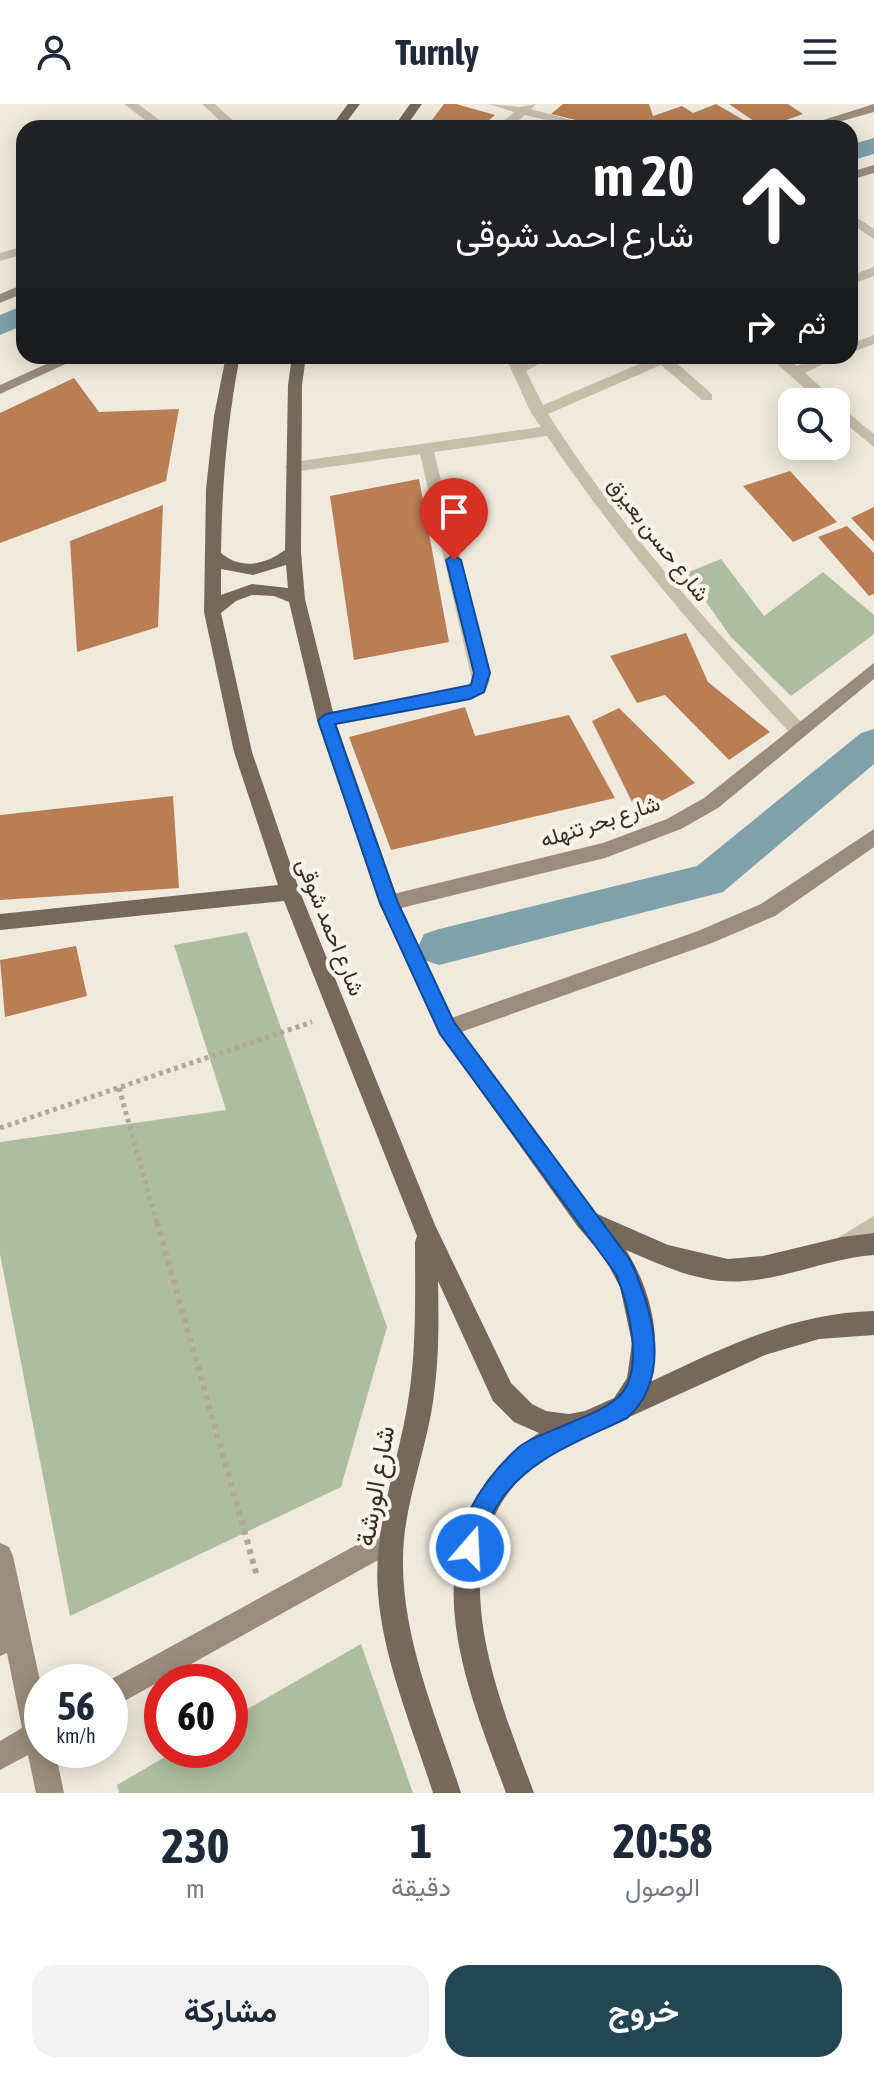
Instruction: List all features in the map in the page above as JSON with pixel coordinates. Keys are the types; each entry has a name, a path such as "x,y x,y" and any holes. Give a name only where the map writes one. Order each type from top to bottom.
{"main road":[{"path":"832,120 874,108"},
{"path":"0,390 58,364"},
{"name":"شارع احمد شوقى","path":"232,364 217,460 212,612 243,752 290,892 426,1230 502,1392 523,1413 545,1423 569,1426 591,1422"},
{"path":"298,364 293,552 297,599 326,720 389,903 447,1028 606,1242 623,1267 635,1295 642,1326 643,1357 638,1388 619,1411"},
{"path":"213,555 227,565 248,570 274,566 293,552"},
{"path":"212,612 228,597 252,589 277,590 297,599"},
{"name":"شارع بحر تنهله","path":"389,903 605,850 641,839 674,824 711,803 874,669"},
{"path":"447,1028 705,937 768,910 813,882 874,837"},
{"path":"0,922 290,892"},
{"path":"586,1219 643,1246 697,1265 744,1271 847,1245 874,1244"},
{"name":"شارع الورشة","path":"426,1230 427,1349 419,1411 391,1539 391,1594 402,1651 447,1793"},
{"path":"520,1793 471,1650 467,1566 473,1529 490,1495 529,1454 682,1380 809,1328 844,1322 874,1323"},
{"path":"128,1685 391,1539"},
{"path":"0,1556 24,1664"},
{"path":"0,1643 6,1618 6,1583"},
{"path":"0,1756 24,1742"},
{"path":"46,1768 50,1793"}],"street":[{"path":"130,104 153,120"},
{"path":"208,104 226,120"},
{"path":"495,104 526,107 568,120"},
{"path":"869,104 874,108"},
{"name":"شارع حسن بعيزق","path":"514,364 548,431 651,568 710,637 798,730"},
{"path":"538,413 653,364"},
{"path":"673,364 707,397"},
{"path":"786,364 813,388"},
{"path":"795,372 814,364"},
{"path":"854,424 874,415"},
{"path":"850,420 874,442"},
{"path":"293,467 548,431"},
{"path":"326,720 470,693 479,688 482,673 426,448"},
{"path":"847,1245 874,1227"}],"path":[{"path":"0,1128 340,1013"},
{"path":"119,1088 267,1608"}],"green space":[{"path":"721,559 764,616 823,572 874,615 874,634 791,696 730,636 686,573"},
{"path":"247,932 387,1327 341,1487 70,1616 0,1254 0,1142 226,1110 174,945"},
{"path":"361,1644 413,1793 119,1793 117,1785 146,1768 248,1768 248,1709"}],"building":[{"path":"444,104 456,104 495,115 489,120 432,120"},
{"path":"563,104 649,104 653,116 682,106 693,113 716,104 743,120 576,120 551,114"},
{"path":"729,104 788,104 803,114 786,120 752,120"},
{"path":"74,378 99,412 179,409 166,481 0,543 0,413"},
{"path":"790,471 837,522 793,542 743,486"},
{"path":"419,479 449,642 354,660 330,496"},
{"path":"163,505 158,627 77,652 70,541"},
{"path":"874,507 874,542 851,518"},
{"path":"847,526 874,553 874,594 869,596 818,537"},
{"path":"686,633 708,682 770,732 729,760 665,695 637,703 610,656"},
{"path":"465,707 475,736 569,715 615,798 391,850 349,737"},
{"path":"619,708 695,783 638,814 592,721"},
{"path":"173,796 179,888 0,900 0,815"},
{"path":"76,946 87,996 5,1017 0,960"}],"waterway":[{"path":"858,151 874,146"},
{"path":"0,326 16,318"},
{"path":"439,947 709,880 874,743"}],"route":[{"path":"454,560 482,673 479,688 470,693 326,720 389,903 414,962 447,1028 623,1267 635,1295 642,1326 643,1357 638,1388 619,1411 529,1454 490,1495 473,1529 470,1548"}]}
